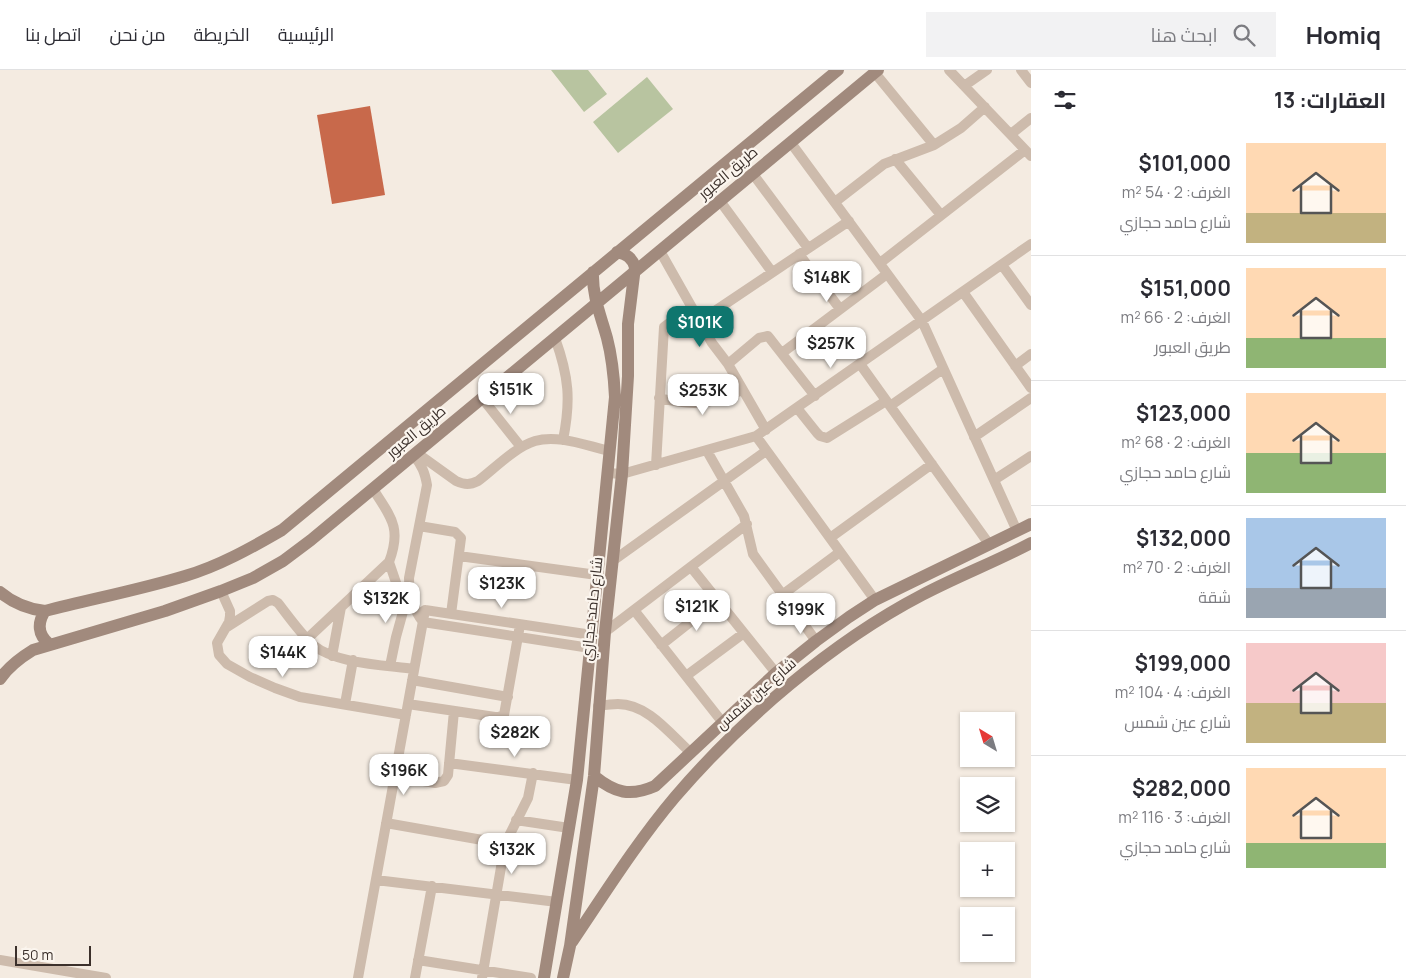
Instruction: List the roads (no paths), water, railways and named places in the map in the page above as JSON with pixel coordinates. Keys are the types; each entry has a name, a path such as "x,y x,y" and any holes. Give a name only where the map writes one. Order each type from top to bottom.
{"street":[{"name":"طريق العبور","path":"0,592 23,606 45,611 186,576 251,548 282,530 838,70"},
{"path":"880,263 941,215 1028,153 949,70"},
{"path":"964,86 987,70"},
{"path":"1022,70 1031,83"},
{"name":"طريق العبور","path":"0,679 18,659 33,650 115,626 222,591 253,578 283,561 373,489 877,71"},
{"path":"877,71 934,145"},
{"path":"835,202 884,164 934,145 961,128 984,107"},
{"path":"1011,134 1031,118"},
{"path":"791,143 922,321 1017,531"},
{"path":"895,159 941,215"},
{"path":"753,174 840,309"},
{"path":"720,201 772,272"},
{"path":"656,465 664,327 672,321 700,321 849,221"},
{"path":"608,473 622,474 756,436 1031,244"},
{"path":"660,251 712,343 728,364 766,430"},
{"path":"617,252 630,258 633,262 634,272"},
{"path":"1002,265 1031,305"},
{"name":"شارع حامد حجازي","path":"544,978 577,780 615,397 608,340 596,304 593,272"},
{"name":"شارع حامد حجازي","path":"563,978 570,946 594,776 598,706 622,474 628,376 628,324 634,272"},
{"path":"782,353 888,274"},
{"path":"963,292 1031,388"},
{"path":"728,364 765,335 770,337 815,396"},
{"path":"555,338 564,362 568,388 568,414 563,440"},
{"path":"1016,366 1031,354"},
{"path":"860,364 989,544"},
{"path":"797,408 820,436 828,438 943,369"},
{"path":"659,398 680,403 701,404 722,399 742,390"},
{"path":"482,398 522,447"},
{"path":"974,437 1031,398"},
{"path":"756,436 875,600"},
{"path":"415,454 456,481 463,484 471,484 478,481 522,447 534,441 548,439 563,440 610,451"},
{"path":"707,450 747,524 753,554 816,641"},
{"path":"614,560 766,451"},
{"path":"385,665 396,638 409,590 409,578 427,485 425,474 415,454"},
{"path":"994,480 1031,456"},
{"path":"830,538 932,464"},
{"path":"307,639 389,562 394,548 395,532 391,517 373,489"},
{"path":"605,632 747,524"},
{"name":"شارع عين شمس","path":"594,776 605,786 617,791 643,792 655,786 776,673 816,641 875,600 1031,524"},
{"path":"419,526 457,534 462,541 451,614"},
{"name":"شارع عين شمس","path":"570,946 635,848 675,798 718,750 764,706 814,665 866,628 921,595 1031,543"},
{"path":"782,595 840,552"},
{"path":"460,556 597,575"},
{"path":"389,562 404,606"},
{"path":"691,567 776,673"},
{"path":"358,978 408,704 422,615 409,590"},
{"path":"222,591 230,611 229,622 217,643 219,655 227,664 275,688 300,697 406,715"},
{"path":"227,626 268,601 274,600 307,639 323,652 332,656 385,665 413,675 508,697"},
{"path":"661,644 718,600"},
{"path":"332,656 341,607"},
{"path":"634,610 723,723"},
{"path":"45,611 41,616 40,629 44,640 49,644"},
{"path":"422,615 451,614 520,625 591,641"},
{"path":"422,615 518,637 591,641"},
{"path":"408,704 500,717 504,715 520,625"},
{"path":"686,676 744,633"},
{"path":"345,704 352,660"},
{"path":"598,706 618,704 634,707 649,714 691,753"},
{"path":"395,776 438,783 446,778 454,711"},
{"path":"449,763 577,780"},
{"path":"482,974 505,844 528,798 533,773"},
{"path":"516,820 570,828"},
{"path":"386,823 505,844"},
{"path":"376,880 557,902"},
{"path":"415,978 432,886"},
{"path":"0,960 106,978"},
{"path":"418,960 482,974 532,978"}]}
